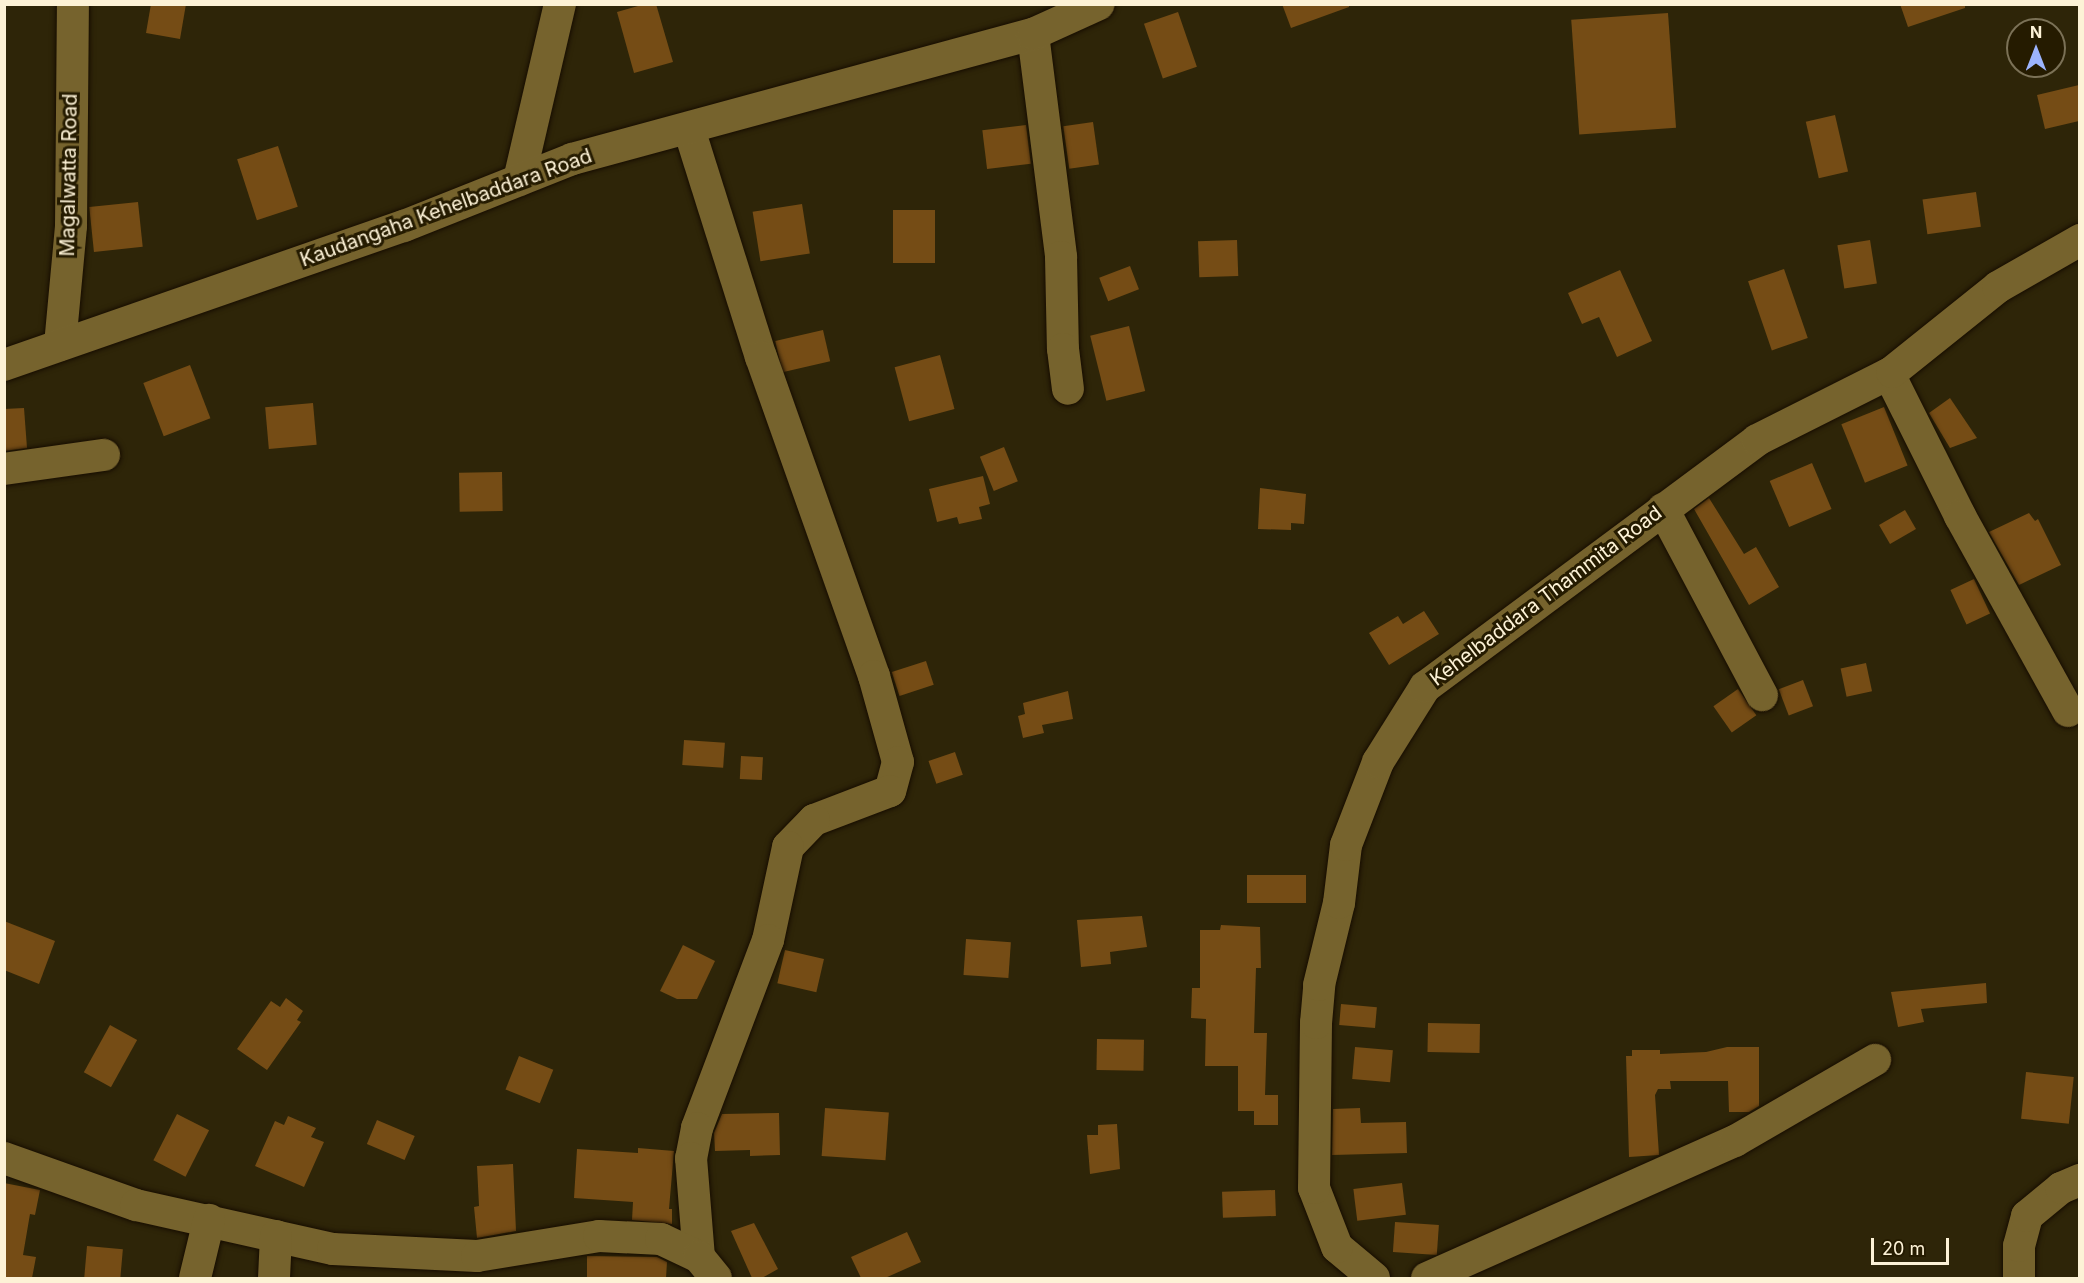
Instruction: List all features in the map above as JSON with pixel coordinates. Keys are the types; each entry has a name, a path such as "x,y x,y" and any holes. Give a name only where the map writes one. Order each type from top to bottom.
{"street":[{"name":"Magalwatta Road","path":"60,345 71,226 73,4"},
{"path":"519,180 560,4"},
{"name":"Kaudangaha Kehelbaddara Road","path":"4,365 404,226 572,159 1033,34 1099,4"},
{"path":"1033,34 1061,257 1063,349 1068,389"},
{"path":"689,129 761,357 874,676 898,762 890,791 814,820 788,847 768,940 697,1128 691,1158 708,1268"},
{"name":"Kehelbaddara Thammita Road","path":"1374,1278 1337,1247 1314,1188 1318,1004 1339,903 1346,844 1378,762 1425,687 1757,441 1889,374 1998,288 2079,240"},
{"path":"1889,374 1960,516 2068,711"},
{"path":"4,469 104,455"},
{"path":"1663,509 1762,695"},
{"path":"1427,1278 1735,1141 1875,1060"},
{"path":"4,1158 136,1205 333,1249 477,1256 599,1236 661,1239 708,1268"},
{"path":"2019,1278 2019,1245 2026,1216 2061,1188 2079,1180"},
{"path":"195,1278 209,1220"},
{"path":"274,1278 276,1236"}],"building":[{"path":"151,4 186,4 180,39 146,33"},
{"path":"645,4 656,4 673,62 634,73 617,12"},
{"path":"1282,4 1349,4 1349,7 1291,28"},
{"path":"1900,4 1965,4 1965,8 1908,27"},
{"path":"1178,12 1197,67 1163,79 1144,24"},
{"path":"1668,13 1676,128 1579,134 1571,20"},
{"path":"2079,85 2079,121 2045,129 2037,95"},
{"path":"1835,115 1848,172 1819,178 1806,122"},
{"path":"1093,122 1099,165 1069,169 1063,126"},
{"path":"1026,125 1031,164 987,169 982,130"},
{"path":"278,146 298,207 257,220 237,159"},
{"path":"1976,192 1981,227 1927,234 1923,200"},
{"path":"138,202 143,247 94,252 89,207"},
{"path":"802,204 810,253 760,261 753,212"},
{"path":"893,210 935,210 935,263 893,263"},
{"path":"1237,240 1238,276 1199,277 1198,241"},
{"path":"1870,240 1877,283 1844,289 1837,245"},
{"path":"1130,266 1139,289 1108,301 1099,278"},
{"path":"1784,269 1808,338 1772,350 1748,281"},
{"path":"1620,270 1652,341 1617,357 1599,317 1582,324 1568,293"},
{"path":"1129,326 1145,391 1106,401 1090,336"},
{"path":"823,330 830,361 782,372 775,341"},
{"path":"940,355 954,409 909,421 895,367"},
{"path":"190,365 210,418 164,436 143,383"},
{"path":"1950,398 1977,438 1950,448 1929,413"},
{"path":"313,403 317,445 269,449 265,407"},
{"path":"1884,407 1908,465 1865,483 1841,424"},
{"path":"24,408 27,448 4,451 4,409"},
{"path":"1004,447 1018,481 994,491 980,457"},
{"path":"1812,463 1832,509 1789,527 1770,481"},
{"path":"502,472 503,511 460,512 459,473"},
{"path":"983,476 990,504 979,507 982,519 959,524 957,517 937,522 929,489"},
{"path":"1260,488 1306,494 1304,524 1291,523 1291,530 1258,529"},
{"path":"1709,498 1744,554 1756,547 1779,587 1749,605 1694,509"},
{"path":"1905,510 1916,529 1890,544 1879,525"},
{"path":"2029,513 2035,521 2038,519 2061,565 2019,585 1989,532"},
{"path":"1974,579 1990,613 1966,624 1950,590"},
{"path":"1424,611 1439,634 1389,665 1369,633 1398,616 1403,624"},
{"path":"926,661 934,685 899,696 892,672"},
{"path":"1866,663 1872,691 1847,697 1841,668"},
{"path":"1803,680 1813,706 1789,715 1779,689"},
{"path":"1738,689 1756,715 1732,732 1713,706"},
{"path":"1068,691 1073,719 1042,725 1044,733 1023,738 1018,716 1025,714 1023,703"},
{"path":"684,740 725,743 723,768 682,765"},
{"path":"955,752 963,775 936,784 929,761"},
{"path":"741,756 763,757 762,780 740,779"},
{"path":"1247,875 1306,875 1306,903 1247,903"},
{"path":"1142,916 1147,947 1110,952 1111,964 1081,967 1077,920"},
{"path":"4,921 55,941 39,984 4,970"},
{"path":"1221,925 1260,927 1261,968 1256,968 1254,1033 1267,1033 1265,1095 1278,1095 1278,1125 1254,1125 1254,1111 1238,1111 1238,1066 1205,1066 1206,1019 1191,1018 1192,988 1200,988 1200,930 1220,930"},
{"path":"966,939 1011,942 1008,978 963,975"},
{"path":"683,945 715,961 697,999 677,999 660,991"},
{"path":"785,950 824,959 816,992 777,983"},
{"path":"1986,983 1987,1003 1921,1009 1924,1022 1898,1027 1891,992"},
{"path":"286,998 303,1011 297,1020 301,1022 267,1070 237,1049 271,1001 280,1007"},
{"path":"1341,1004 1377,1007 1375,1028 1339,1025"},
{"path":"1428,1023 1480,1024 1479,1053 1427,1052"},
{"path":"110,1025 137,1040 111,1087 84,1072"},
{"path":"1097,1039 1144,1040 1143,1071 1096,1070"},
{"path":"1355,1047 1393,1050 1390,1082 1352,1079"},
{"path":"1727,1047 1759,1047 1759,1106 1749,1112 1729,1112 1728,1081 1670,1081 1671,1089 1658,1089 1655,1095 1659,1155 1629,1157 1626,1056 1632,1056 1632,1050 1660,1050 1660,1054 1706,1052"},
{"path":"519,1056 553,1070 540,1103 506,1089"},
{"path":"2026,1072 2074,1077 2069,1124 2021,1119"},
{"path":"825,1108 889,1112 885,1160 822,1156"},
{"path":"1360,1108 1361,1123 1406,1122 1407,1153 1332,1155 1333,1109"},
{"path":"779,1113 780,1155 750,1156 750,1150 715,1151 714,1133 722,1114"},
{"path":"177,1114 209,1130 185,1177 153,1160"},
{"path":"288,1116 316,1128 311,1137 324,1142 304,1187 255,1166 275,1121 284,1125"},
{"path":"377,1120 415,1136 405,1160 367,1144"},
{"path":"1117,1124 1120,1169 1090,1174 1087,1135 1098,1135 1098,1125"},
{"path":"638,1148 674,1151 669,1209 672,1209 672,1224 632,1220 633,1202 574,1198 577,1149 638,1153"},
{"path":"513,1164 516,1231 477,1238 474,1207 479,1206 477,1166"},
{"path":"4,1183 40,1190 35,1215 30,1214 23,1255 36,1257 32,1278 4,1278"},
{"path":"1402,1183 1406,1215 1357,1221 1353,1189"},
{"path":"1275,1190 1276,1216 1223,1218 1222,1192"},
{"path":"1395,1222 1439,1225 1437,1255 1393,1252"},
{"path":"754,1223 778,1269 762,1278 752,1278 731,1231"},
{"path":"907,1232 921,1262 885,1278 861,1278 851,1257"},
{"path":"87,1246 123,1249 120,1278 84,1278"},
{"path":"587,1256 657,1257 667,1262 666,1278 587,1278"}]}
